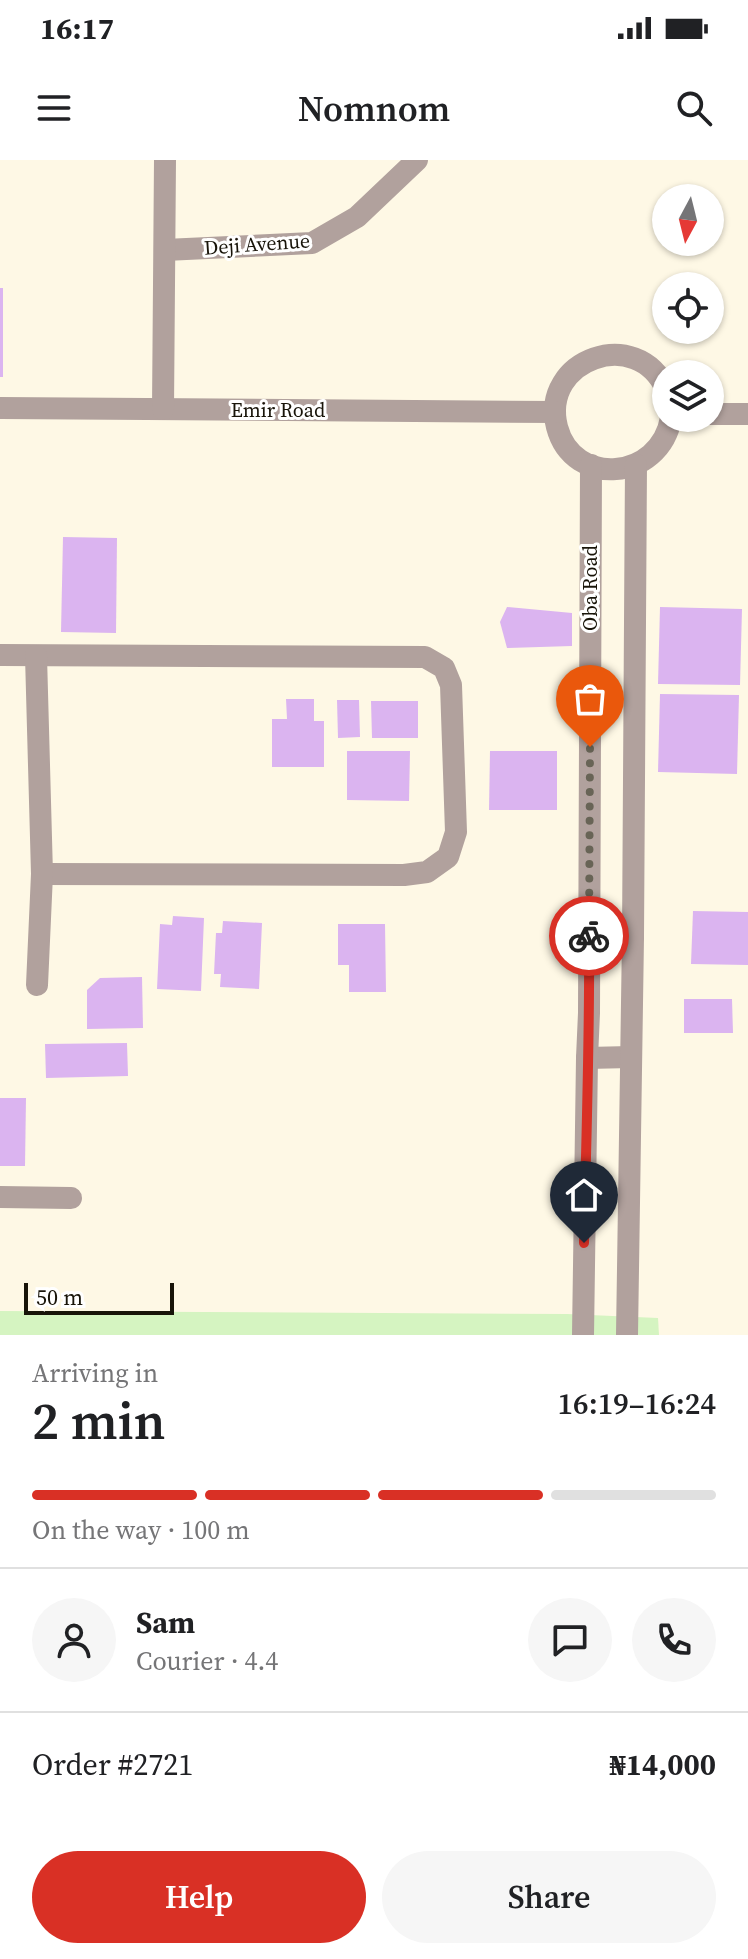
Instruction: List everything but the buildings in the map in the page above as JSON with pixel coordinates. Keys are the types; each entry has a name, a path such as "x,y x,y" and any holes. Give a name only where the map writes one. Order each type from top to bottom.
{"street":[{"path":"163,409 165,160"},
{"name":"Deji Avenue","path":"165,250 312,243 357,217 417,160"},
{"path":"652,369 633,358 615,354 596,357 580,365 566,378 558,394 555,412 557,429 576,457 607,470 624,469 653,455 668,432"},
{"name":"Emir Road","path":"0,408 555,412"},
{"path":"724,414 748,414"},
{"name":"Oba Road","path":"583,1335 589,1013 591,465"},
{"path":"627,1335 636,465"},
{"path":"0,655 425,657 444,668 451,685 456,832 448,857 427,872 404,875 42,874"},
{"path":"36,656 42,874 37,985"},
{"path":"589,934 633,937"},
{"path":"587,1058 631,1057"},
{"path":"0,1197 71,1198"}],"green space":[{"path":"0,1311 567,1314 658,1318 659,1335 0,1335"}],"way so far":[{"path":"589,936 590,747"}],"route":[{"path":"584,1243 589,936"}]}
